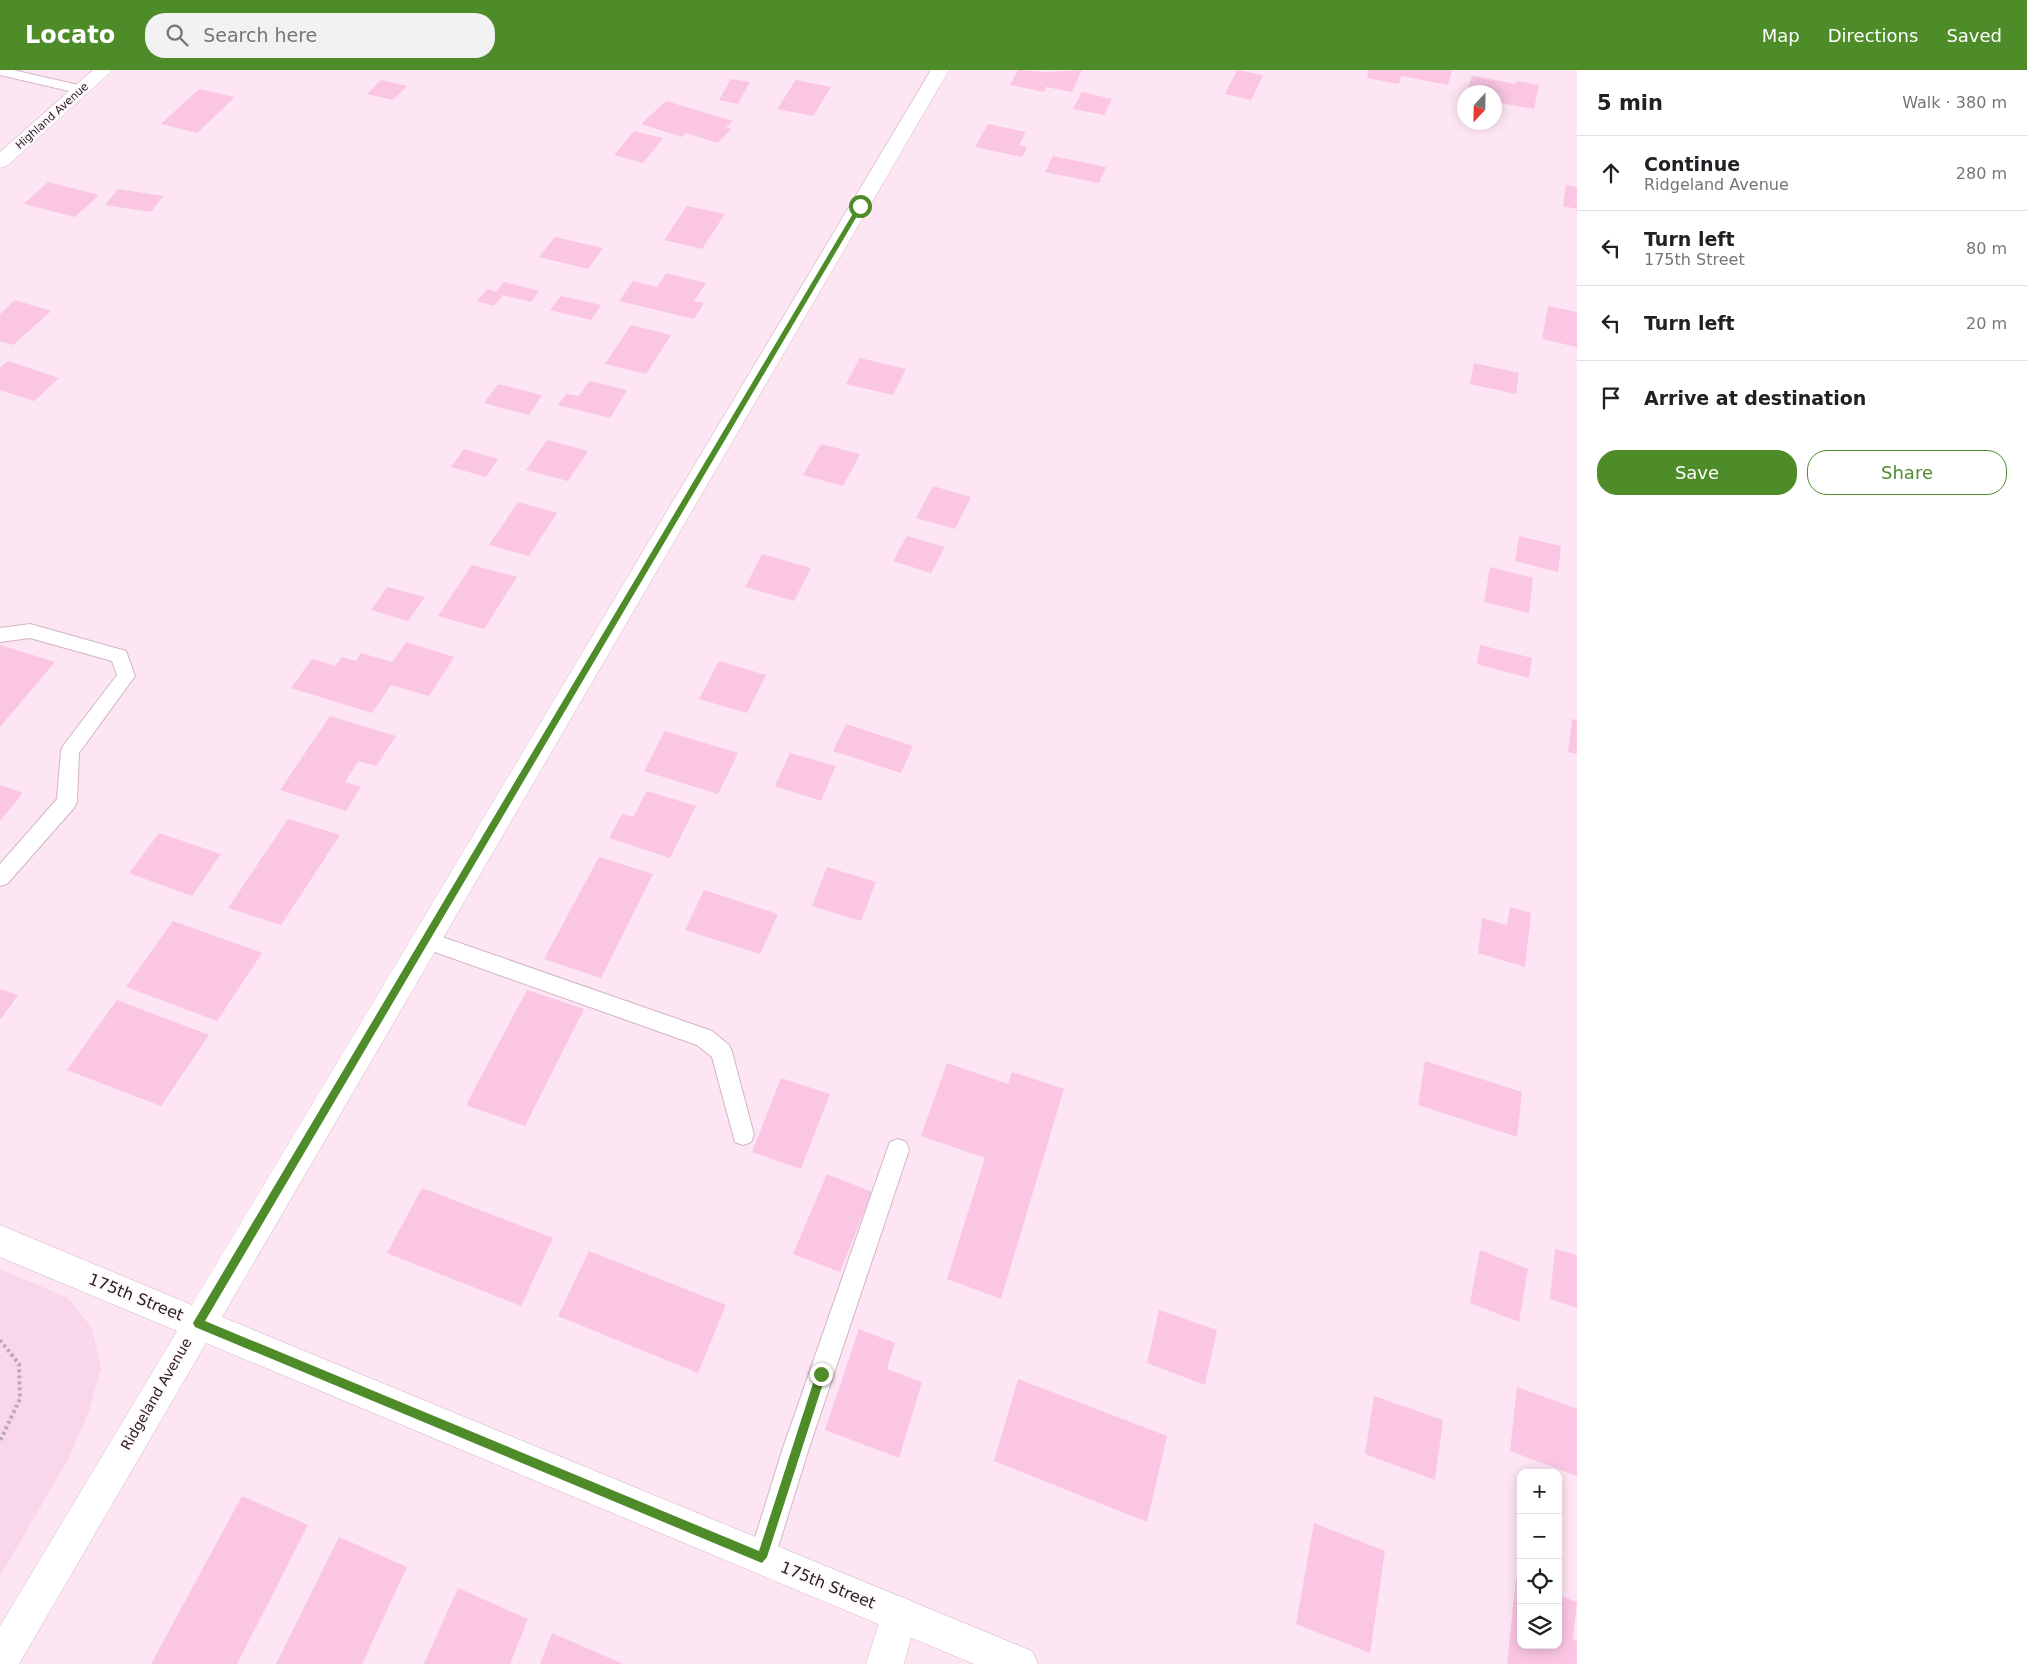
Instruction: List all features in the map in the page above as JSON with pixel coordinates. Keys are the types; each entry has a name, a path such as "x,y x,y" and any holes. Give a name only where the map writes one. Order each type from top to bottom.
{"street":[{"name":"Highland Avenue","path":"0,162 104,70"},
{"name":"Ridgeland Avenue","path":"0,1661 940,70"},
{"name":"175th Street","path":"0,1241 1019,1664"},
{"path":"885,1664 899,1614"}],"lane":[{"path":"0,71 82,90"},
{"path":"0,635 30,630 120,656 126,676 70,751 67,802 0,878"},
{"path":"425,940 704,1038 721,1052 742,1136"},
{"path":"762,1557 796,1448 898,1150"}],"path":[{"path":"0,1340 19,1364 20,1399 0,1441"}],"shaded area":[{"path":"0,1269 68,1298 92,1328 101,1368 89,1411 68,1460 0,1576"}],"building":[{"path":"1018,70 1047,72 1082,70 1072,92 1046,87 1044,92 1010,85"},
{"path":"1237,70 1263,75 1251,100 1225,94"},
{"path":"1369,70 1452,70 1448,85 1401,76 1399,84 1367,78"},
{"path":"1472,76 1516,84 1517,81 1539,85 1534,109 1502,103 1502,85 1469,85"},
{"path":"731,79 750,82 738,104 719,100"},
{"path":"381,80 407,86 393,100 367,94"},
{"path":"796,80 831,87 813,116 777,109"},
{"path":"199,89 235,97 197,133 161,124"},
{"path":"1082,92 1112,99 1104,115 1073,109"},
{"path":"666,101 733,121 726,127 731,129 718,143 686,133 682,137 641,124"},
{"path":"988,124 1026,132 1019,145 1027,147 1022,157 975,147"},
{"path":"634,131 663,138 643,163 614,155"},
{"path":"1053,156 1106,167 1099,183 1045,172"},
{"path":"48,182 99,195 75,217 24,204"},
{"path":"1566,185 1577,187 1577,209 1563,206"},
{"path":"118,189 163,196 151,212 105,205"},
{"path":"687,206 725,214 702,249 664,240"},
{"path":"555,237 603,248 588,269 539,257"},
{"path":"666,273 706,283 694,301 704,303 694,319 619,301 633,281 657,287"},
{"path":"504,282 539,291 531,302 503,295 494,306 477,301 487,289 496,292"},
{"path":"561,296 601,305 591,320 550,310"},
{"path":"15,300 51,311 13,345 0,341 0,314"},
{"path":"1548,306 1577,312 1577,347 1542,339"},
{"path":"631,325 671,335 646,374 605,364"},
{"path":"860,358 906,369 893,395 846,384"},
{"path":"8,361 59,378 34,401 0,390 0,368"},
{"path":"1474,363 1519,373 1516,394 1470,384"},
{"path":"589,381 627,390 610,418 558,405 566,394 579,396"},
{"path":"498,384 542,395 529,415 484,403"},
{"path":"547,440 588,451 568,481 526,470"},
{"path":"821,444 860,454 843,486 803,475"},
{"path":"464,449 498,459 486,477 451,467"},
{"path":"933,486 971,497 955,529 916,518"},
{"path":"518,502 557,513 529,556 489,545"},
{"path":"907,536 945,547 931,573 893,561"},
{"path":"1519,536 1561,546 1558,572 1515,561"},
{"path":"762,554 811,568 794,601 745,587"},
{"path":"472,565 517,577 484,629 438,616"},
{"path":"1490,567 1533,578 1529,613 1484,602"},
{"path":"387,587 425,597 408,621 371,610"},
{"path":"406,642 454,657 429,696 391,685 372,713 291,688 312,659 335,666 342,657 356,661 361,653 392,662"},
{"path":"0,645 55,662 0,727"},
{"path":"1480,645 1532,658 1529,678 1477,664"},
{"path":"719,661 766,675 747,713 699,699"},
{"path":"330,716 396,736 376,766 358,761 345,782 361,787 346,811 280,790"},
{"path":"1572,719 1577,720 1577,754 1568,752"},
{"path":"846,724 913,746 901,773 833,751"},
{"path":"665,731 738,753 718,794 644,771"},
{"path":"790,753 836,766 821,801 775,786"},
{"path":"0,785 23,793 0,821"},
{"path":"647,791 696,806 670,858 609,838 622,814 633,817"},
{"path":"288,819 340,835 281,925 228,908"},
{"path":"159,833 221,854 192,896 129,873"},
{"path":"599,857 653,874 601,978 544,959"},
{"path":"827,867 876,882 861,921 812,906"},
{"path":"704,890 778,914 760,954 685,930"},
{"path":"1510,907 1531,913 1525,967 1478,953 1482,918 1507,925"},
{"path":"173,921 262,953 217,1021 126,987"},
{"path":"0,989 18,995 0,1020"},
{"path":"527,990 584,1009 525,1126 466,1105"},
{"path":"117,1000 209,1035 161,1106 67,1070"},
{"path":"1425,1061 1522,1092 1517,1137 1418,1105"},
{"path":"947,1063 1008,1084 1012,1072 1064,1089 1001,1299 947,1279 985,1158 921,1136"},
{"path":"781,1078 830,1094 801,1169 752,1152"},
{"path":"827,1174 872,1192 840,1272 793,1254"},
{"path":"422,1188 553,1238 521,1306 387,1253"},
{"path":"1555,1249 1577,1255 1577,1308 1550,1299"},
{"path":"1480,1250 1528,1269 1519,1322 1470,1303"},
{"path":"589,1251 726,1305 698,1373 558,1316"},
{"path":"1159,1310 1217,1330 1205,1385 1147,1363"},
{"path":"859,1329 895,1343 887,1369 922,1382 899,1458 825,1430"},
{"path":"1018,1379 1167,1436 1147,1522 994,1461"},
{"path":"1517,1387 1577,1409 1577,1476 1510,1451"},
{"path":"1374,1396 1443,1420 1435,1480 1365,1454"},
{"path":"242,1496 308,1525 237,1664 151,1664"},
{"path":"1314,1523 1385,1551 1370,1653 1296,1624"},
{"path":"339,1537 407,1567 362,1664 276,1664"},
{"path":"1516,1578 1517,1649 1562,1649 1562,1596 1577,1602 1573,1639 1577,1641 1577,1664 1507,1664"},
{"path":"458,1588 528,1619 510,1664 424,1664"},
{"path":"552,1633 623,1664 540,1664"}],"route":[{"path":"821,1374 762,1557 198,1323 860,206"}]}
